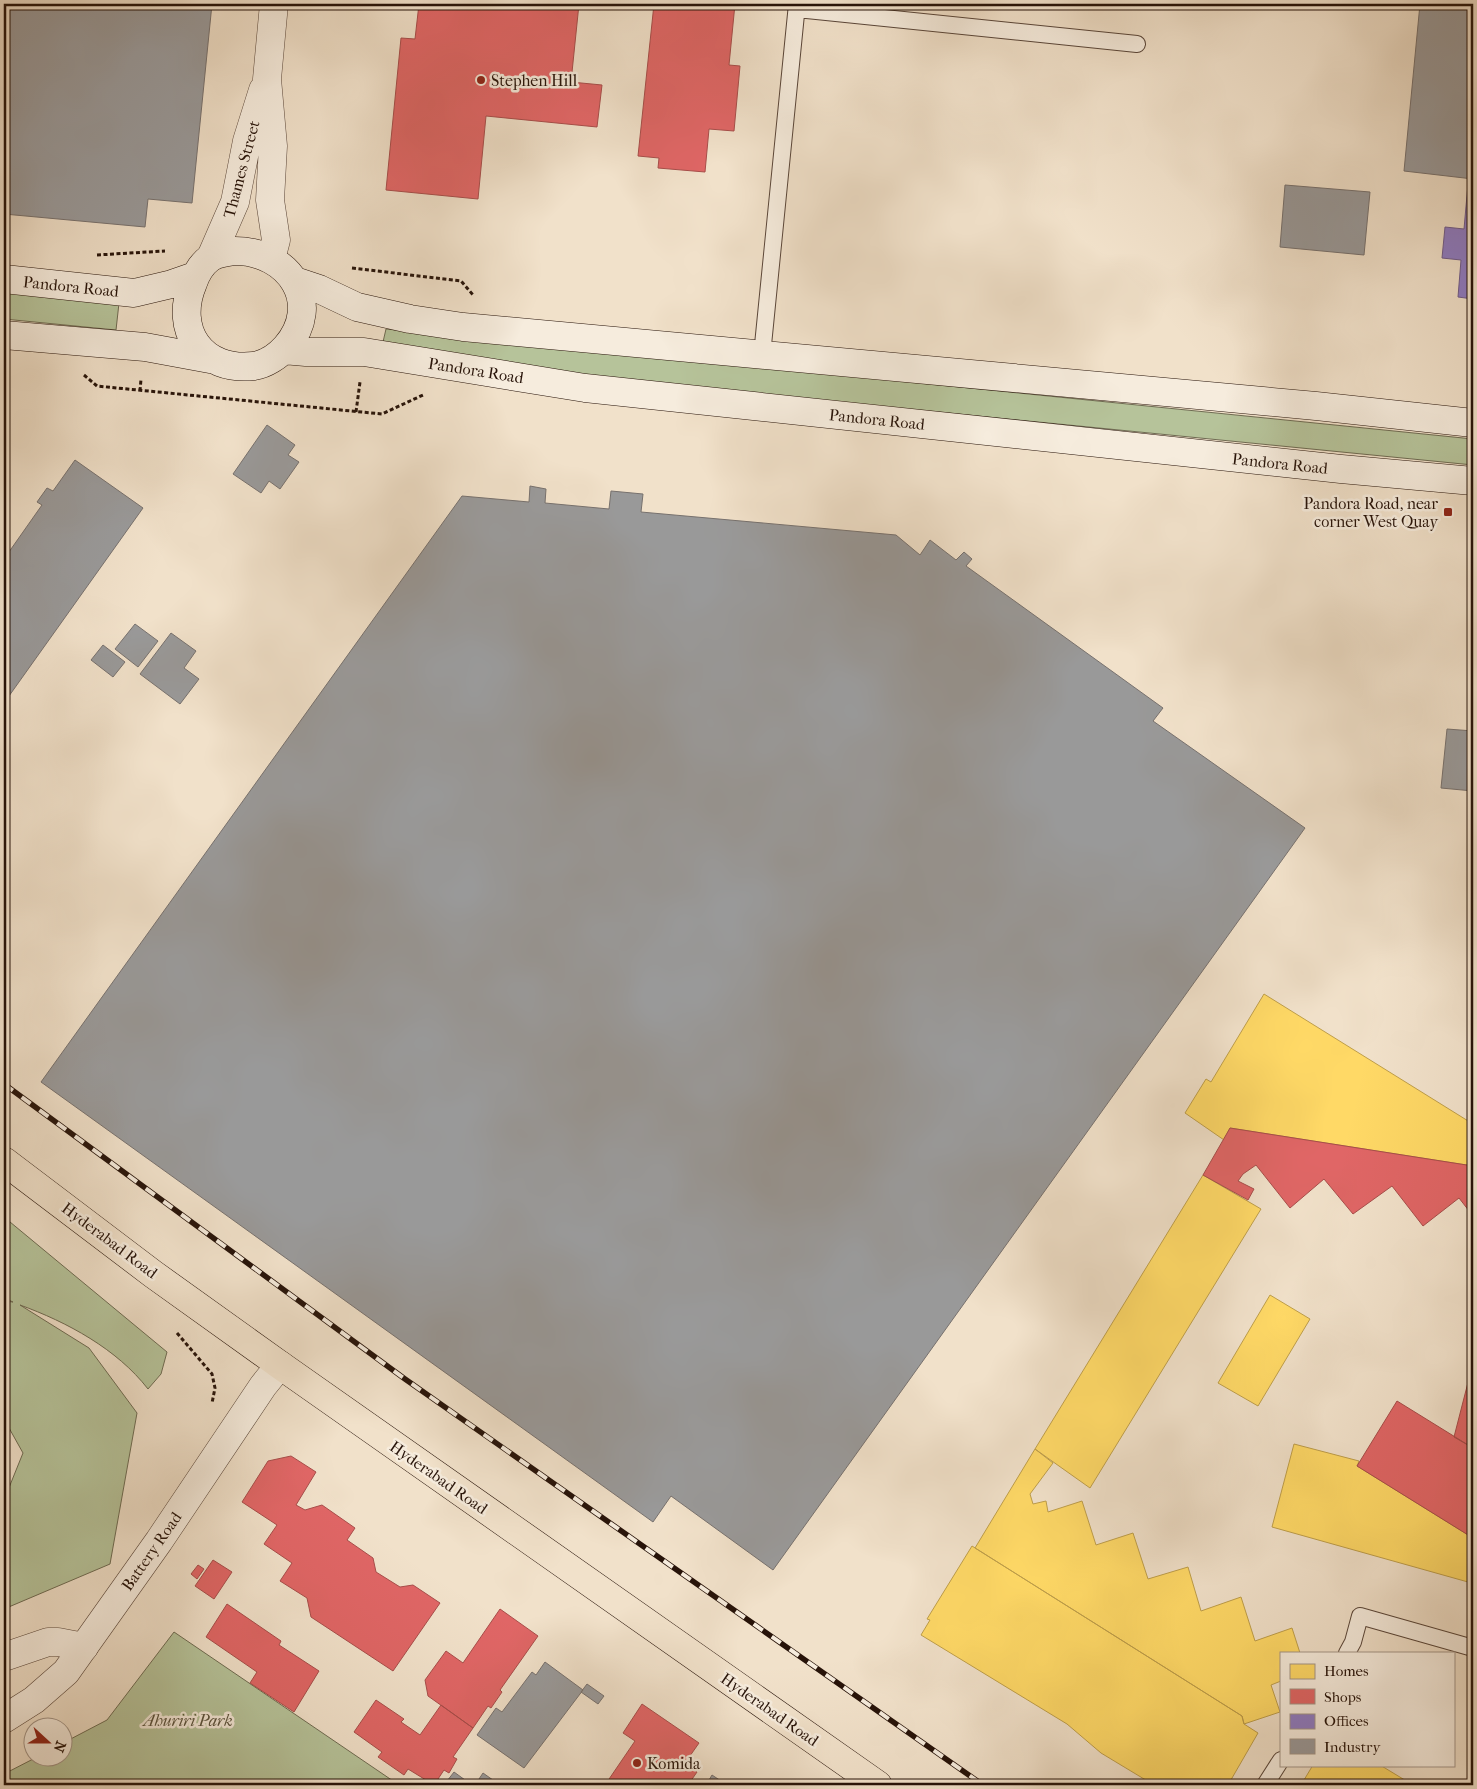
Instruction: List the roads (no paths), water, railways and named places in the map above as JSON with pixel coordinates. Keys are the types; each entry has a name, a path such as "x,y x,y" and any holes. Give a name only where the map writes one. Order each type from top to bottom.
{"highway":[{"name":"Hyderabad Road","path":"4,1161 153,1274 280,1365 878,1785"}],"main road":[{"name":"Thames Street","path":"271,259 276,240 270,200 273,146 267,79 274,4"},
{"name":"Thames Street","path":"203,267 235,202 247,141 267,79"},
{"path":"4,335 145,347 210,359 222,364 255,366 272,360 293,339 299,326 302,312 302,297 295,281 271,259 248,251 223,253 203,267 186,303 186,320 190,333 198,347 210,359"},
{"name":"Pandora Road","path":"4,280 134,292 172,284 203,267"},
{"path":"295,281 319,289 357,307 463,327 1316,406 1473,423"},
{"name":"Pandora Road","path":"283,350 364,352 585,388 1322,467 1473,481"},
{"name":"Battery Road","path":"4,1719 34,1700 66,1672 159,1541 263,1386 280,1365"},
{"path":"4,1657 48,1642 84,1647"}],"lane":[{"path":"762,355 797,7 1137,44"},
{"path":"1348,1652 1353,1642 1360,1616 1473,1648"},
{"path":"1265,1785 1280,1762"}],"railway":[{"path":"4,1084 405,1379 983,1785"}],"place":[{"name":"Stephen Hill","path":"481,80"},
{"name":"Pandora Road, near corner West Quay","path":"1448,512"},
{"name":"Komida","path":"637,1763"}],"park label":[{"name":"Ahuriri Park","path":"188,1720"}]}
